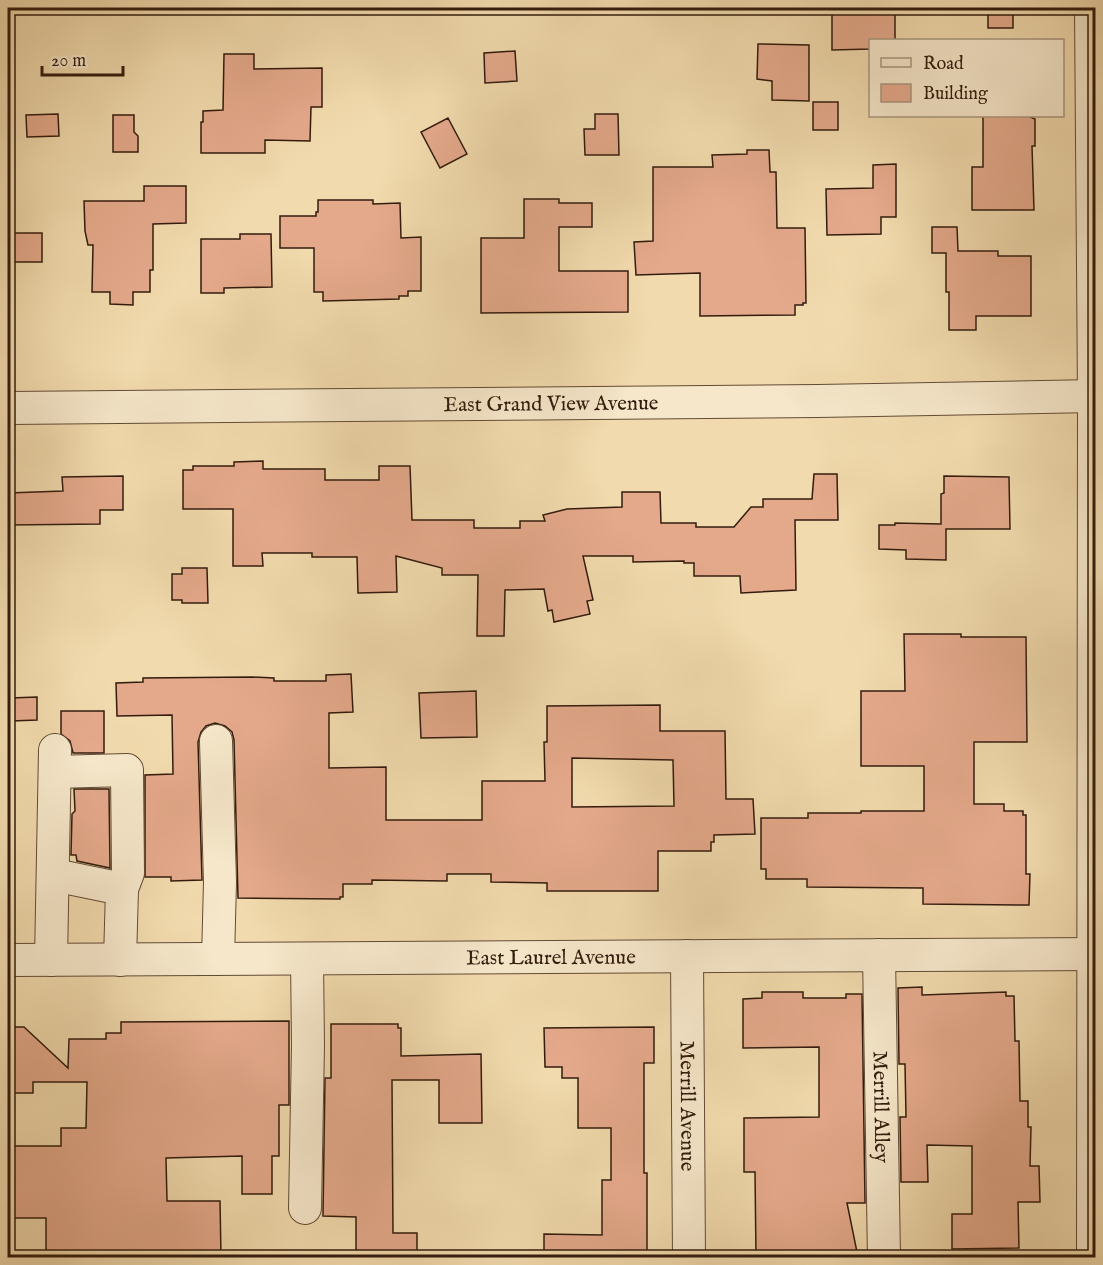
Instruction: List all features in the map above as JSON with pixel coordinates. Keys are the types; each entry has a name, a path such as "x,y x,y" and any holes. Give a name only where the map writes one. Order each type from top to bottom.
{"street":[{"path":"1091,8 1095,396 1093,1257"},
{"name":"East Grand View Avenue","path":"8,408 818,401 1095,396"},
{"path":"216,741 220,882 218,959"},
{"path":"51,960 55,761 127,771 128,873 122,889 120,960"},
{"path":"54,875 122,889"},
{"name":"East Laurel Avenue","path":"8,960 1095,954"},
{"name":"Merrill Alley","path":"879,955 884,1257"},
{"name":"Merrill Avenue","path":"687,956 688,1257"},
{"path":"305,1208 307,959"}],"building":[{"path":"832,8 858,8 858,14 895,14 895,39 869,39 869,49 832,50"},
{"path":"988,8 1013,8 1013,28 988,28"},
{"path":"758,44 809,45 809,101 772,100 772,81 757,79"},
{"path":"515,51 517,81 485,83 484,53"},
{"path":"224,54 254,54 254,69 322,68 322,107 311,107 310,141 265,140 265,153 201,153 203,111 223,110"},
{"path":"813,102 838,102 838,130 813,130"},
{"path":"58,114 59,136 27,137 26,115"},
{"path":"595,114 618,114 619,155 585,155 584,129 595,129"},
{"path":"113,115 134,115 134,132 138,136 138,152 113,152"},
{"path":"983,117 1030,117 1035,119 1035,146 1032,146 1034,210 972,210 972,167 983,167"},
{"path":"448,118 467,154 440,168 421,132"},
{"path":"747,150 769,150 770,172 776,172 777,228 805,228 806,303 795,305 795,315 700,316 700,273 636,275 634,242 653,241 653,167 713,167 712,155 747,154"},
{"path":"896,164 896,217 881,217 881,234 827,235 826,189 873,188 873,165"},
{"path":"144,186 186,186 186,223 153,224 153,270 150,270 150,292 133,292 133,305 110,304 110,292 92,292 93,245 88,245 85,231 84,201 144,201"},
{"path":"524,199 559,199 559,203 592,203 592,227 559,227 559,271 628,271 628,312 481,313 481,238 524,238"},
{"path":"318,200 373,200 373,204 400,203 401,238 421,237 421,291 408,291 408,296 399,296 399,299 323,301 323,292 314,292 314,248 280,248 280,216 316,216"},
{"path":"932,227 957,227 958,251 998,251 998,256 1031,256 1031,316 976,316 976,330 949,330 946,253 932,253"},
{"path":"8,233 42,233 42,262 8,262"},
{"path":"240,234 271,234 272,287 224,288 224,293 201,293 201,239 240,239"},
{"path":"263,461 263,469 325,469 325,480 379,480 379,466 410,466 412,520 474,520 474,528 520,528 520,521 545,521 543,515 567,509 622,507 622,492 660,492 661,523 696,523 696,527 734,527 751,507 763,507 763,499 812,499 814,474 837,474 838,520 795,520 796,590 741,593 740,576 694,576 694,563 684,563 684,561 633,562 633,556 583,556 593,600 587,601 590,614 554,622 552,610 548,611 544,589 505,590 504,636 477,636 478,575 442,575 442,568 396,556 397,592 358,593 357,557 312,557 312,553 262,553 263,566 233,566 233,509 183,509 183,470 193,470 193,466 234,466 234,462"},
{"path":"123,476 123,510 100,510 100,524 8,525 8,493 63,491 62,477"},
{"path":"944,476 1009,477 1010,529 946,529 946,560 906,559 906,550 879,549 879,525 941,524 941,494 944,493"},
{"path":"182,568 207,568 208,603 182,603 182,600 172,600 172,574 182,574"},
{"path":"904,634 1026,637 1027,742 974,742 974,804 1004,804 1004,811 1023,811 1023,815 1026,815 1026,874 1030,874 1029,905 923,904 923,888 807,887 807,879 766,879 766,869 761,869 761,818 808,818 808,813 924,811 924,766 861,766 861,691 905,691"},
{"path":"351,674 353,712 329,713 329,768 386,767 386,820 482,820 482,781 545,781 544,742 547,742 547,706 660,705 660,731 725,731 726,799 753,799 755,834 714,835 711,851 658,851 658,891 547,891 547,883 491,882 491,874 447,874 447,881 372,880 372,884 343,884 343,897 340,899 238,898 234,740 232,732 225,726 215,723 206,726 198,742 202,880 171,881 171,877 145,877 145,775 173,774 172,715 117,716 116,683 143,682 143,678 252,677 274,678 274,681 326,681 326,675","holes":["572,758 673,760 674,806 572,807"]},
{"path":"476,691 477,737 421,738 419,693"},
{"path":"37,697 37,720 11,721 10,698"},
{"path":"61,711 104,711 104,753 73,753 70,741 61,734"},
{"path":"74,789 109,789 110,868 77,861 76,855 71,855 72,814 75,811"},
{"path":"922,987 922,995 1006,992 1006,996 1014,996 1015,1041 1019,1041 1020,1101 1028,1101 1028,1127 1031,1127 1030,1166 1039,1166 1040,1202 1018,1202 1019,1248 952,1249 952,1214 972,1214 972,1146 927,1145 928,1182 901,1182 900,1117 906,1117 905,1064 899,1064 898,988"},
{"path":"762,992 803,992 803,998 846,998 846,994 862,994 865,1203 847,1203 858,1257 756,1257 755,1172 744,1172 744,1118 819,1117 819,1047 743,1048 743,999 762,998"},
{"path":"289,1021 289,1105 279,1105 279,1156 272,1156 272,1194 242,1194 242,1156 166,1158 167,1201 220,1201 221,1257 46,1257 46,1218 8,1218 8,1146 61,1146 61,1128 86,1128 87,1082 33,1082 33,1093 8,1093 8,1027 24,1027 68,1068 69,1039 106,1039 106,1033 121,1033 121,1022"},
{"path":"331,1024 398,1024 398,1028 401,1028 401,1056 481,1054 482,1123 439,1123 439,1080 392,1080 393,1233 417,1233 417,1257 356,1257 356,1217 323,1216 325,1078 331,1078"},
{"path":"654,1027 654,1063 644,1063 647,1257 544,1257 544,1234 602,1235 602,1180 611,1180 611,1128 578,1128 578,1078 562,1078 562,1067 545,1067 544,1028"}]}
